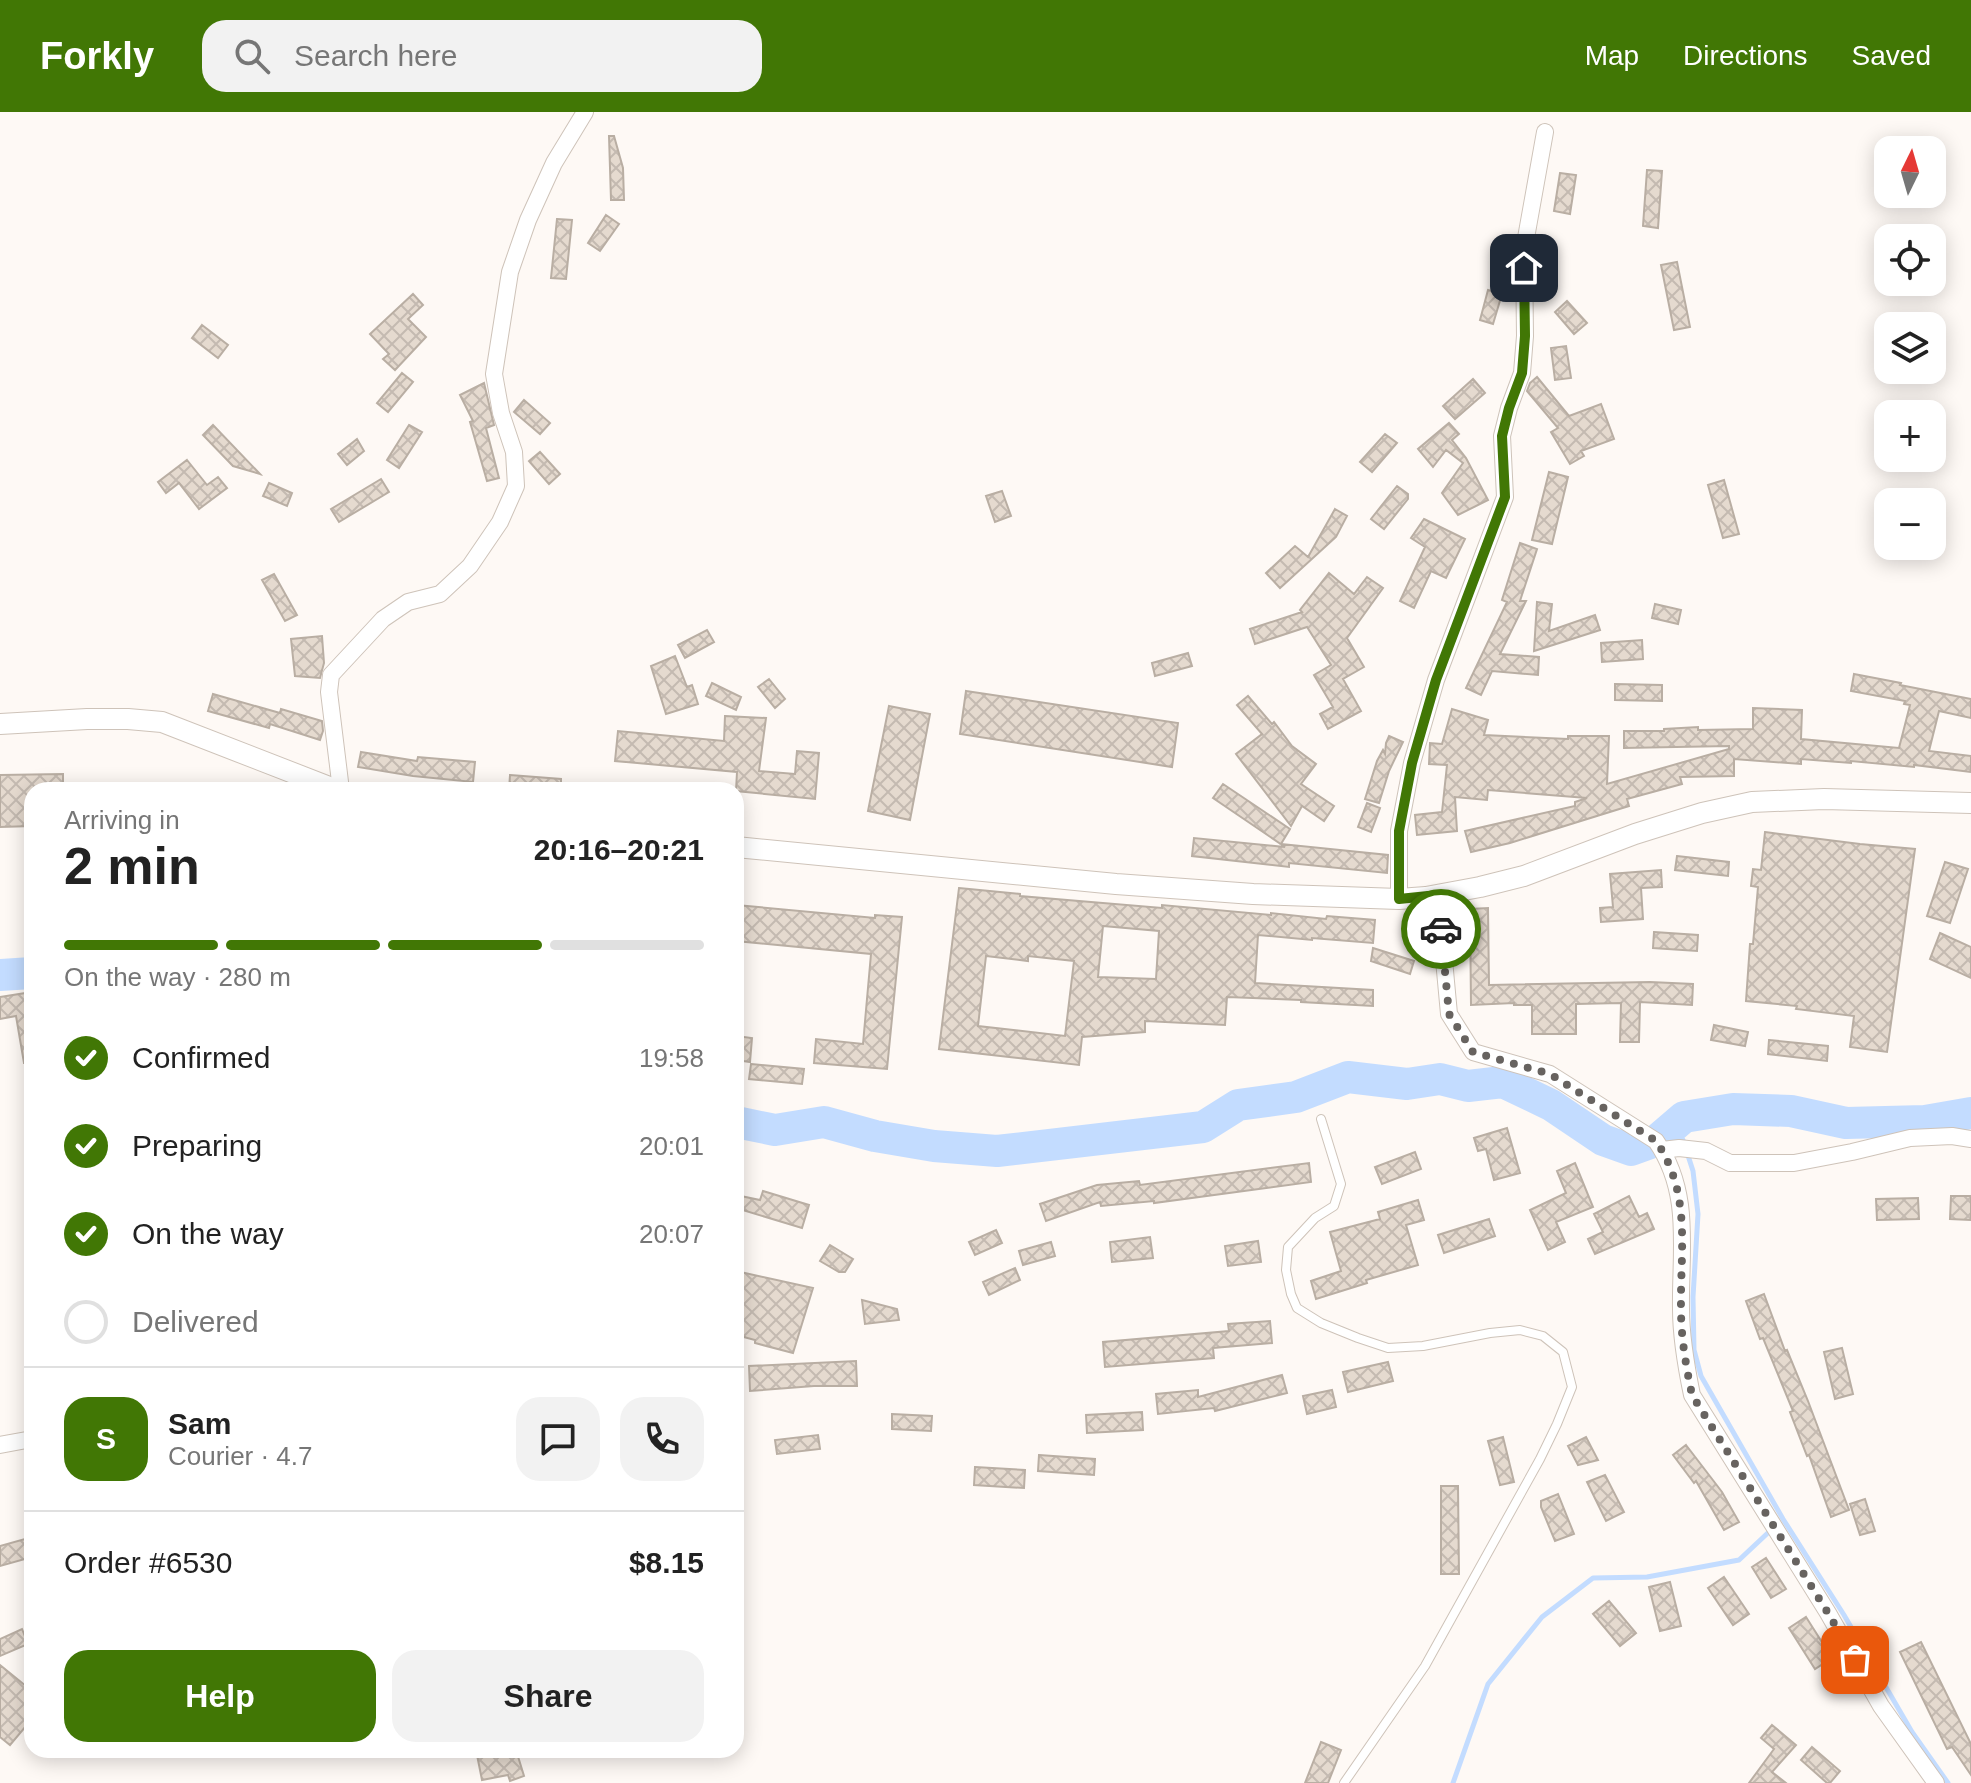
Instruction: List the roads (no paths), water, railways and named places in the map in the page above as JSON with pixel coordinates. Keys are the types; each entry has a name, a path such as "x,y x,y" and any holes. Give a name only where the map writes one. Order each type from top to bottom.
{"street":[{"path":"338,782 329,692 331,675 383,619 408,602 440,594 470,566 500,522 516,486 514,452 501,413 494,374 510,272 528,220 554,163 585,112"},
{"path":"1545,132 1524,249 1525,336 1522,373 1502,436 1505,497 1436,680 1412,763 1399,831 1449,1014 1473,1052 1550,1074 1656,1141 1662,1150 1673,1176 1682,1212 1681,1309 1684,1355 1692,1395 1828,1613 1881,1706 1936,1783"},
{"path":"0,724 128,719 162,722 318,782"},
{"path":"744,848 1116,884 1253,894 1418,898 1524,876 1635,834 1702,813 1752,802 1824,799 1971,803"},
{"path":"1662,1150 1706,1151 1730,1163 1794,1163 1910,1138 1952,1136 1971,1139"},
{"path":"0,1445 24,1440"}],"lane":[{"path":"1321,1119 1341,1184 1334,1206 1315,1218 1288,1247 1286,1270 1297,1308 1321,1323 1388,1348 1423,1346 1520,1330 1543,1336 1563,1352 1572,1387 1540,1459 1425,1666 1344,1783"}],"waterway":[{"path":"0,975 24,974"},
{"path":"744,1124 775,1130 824,1122 875,1136 934,1146 997,1151 1203,1127 1238,1105 1296,1097 1348,1077 1407,1084 1440,1079 1468,1086 1503,1082 1551,1105 1603,1140 1631,1150 1656,1141 1684,1117 1733,1109 1791,1111 1846,1123 1925,1121 1971,1113"},
{"path":"1664,1135 1683,1140 1693,1171 1698,1214 1693,1297 1694,1350 1701,1376 1912,1732 1948,1783"},
{"path":"1453,1783 1488,1684 1542,1617 1593,1578 1647,1577 1739,1560 1771,1530"}]}
